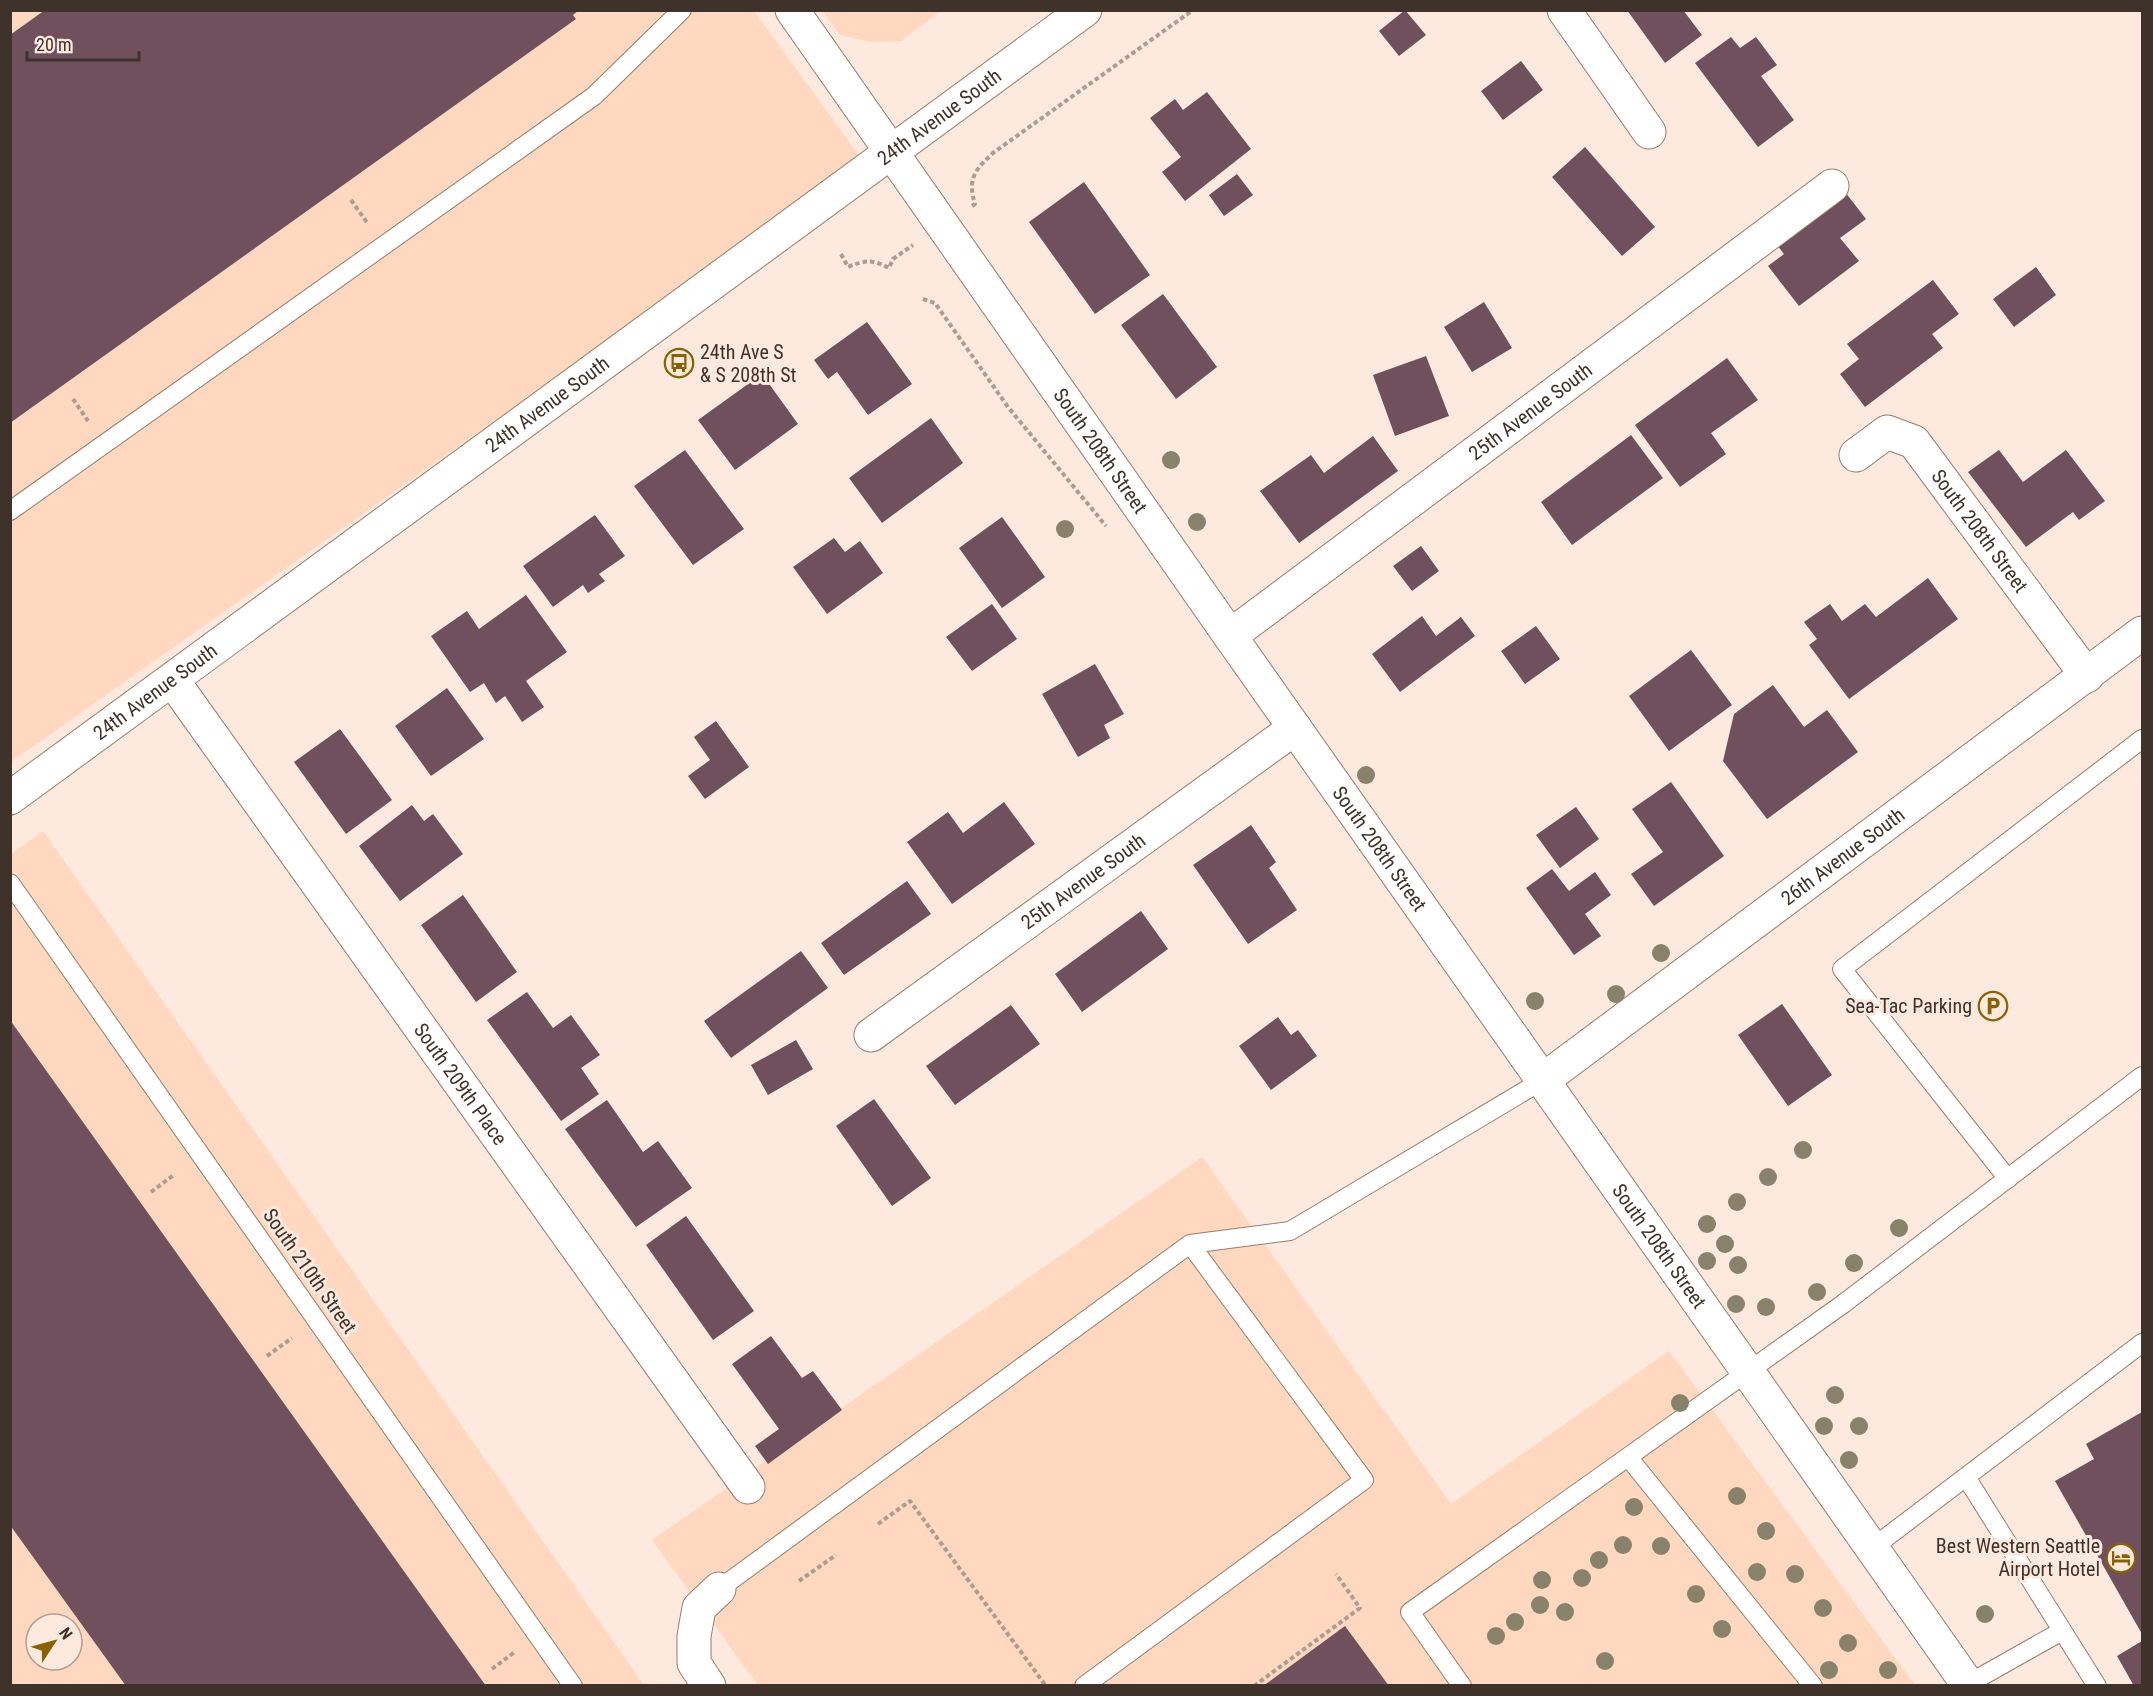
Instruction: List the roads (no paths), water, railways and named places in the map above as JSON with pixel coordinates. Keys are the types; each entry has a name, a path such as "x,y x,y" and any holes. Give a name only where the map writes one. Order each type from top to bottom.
{"street":[{"name":"South 208th Street","path":"792,10 1968,1685"},
{"name":"24th Avenue South","path":"10,798 173,681 1085,10"},
{"path":"1564,10 1649,132"},
{"name":"25th Avenue South","path":"1230,636 1832,186"},
{"name":"South 208th Street","path":"1856,455 1887,432 1914,442 2087,676"},
{"name":"26th Avenue South","path":"1543,1080 2142,633"},
{"name":"South 209th Place","path":"173,681 748,1487"},
{"name":"25th Avenue South","path":"871,1035 1295,728"},
{"path":"710,1686 694,1663 694,1636 699,1608 719,1589"}],"lane":[{"path":"10,511 594,96 682,10"},
{"path":"2008,1179 1842,969 2142,739"},
{"name":"South 210th Street","path":"10,883 573,1686"},
{"path":"1462,1686 1410,1612 1843,1304 2142,1076"},
{"path":"719,1589 1190,1244 1290,1231 1543,1080"},
{"path":"1084,1686 1364,1480 1190,1244"},
{"path":"1871,1549 2142,1343"},
{"path":"1628,1457 1812,1686"},
{"path":"1966,1477 2097,1686"},
{"path":"1968,1685 2062,1631"}],"place":[{"name":"24th Ave S & S 208th St","path":"679,363"},
{"name":"Sea-Tac Parking","path":"1993,1006"},
{"name":"Best Western Seattle Airport Hotel","path":"2121,1558"}]}
